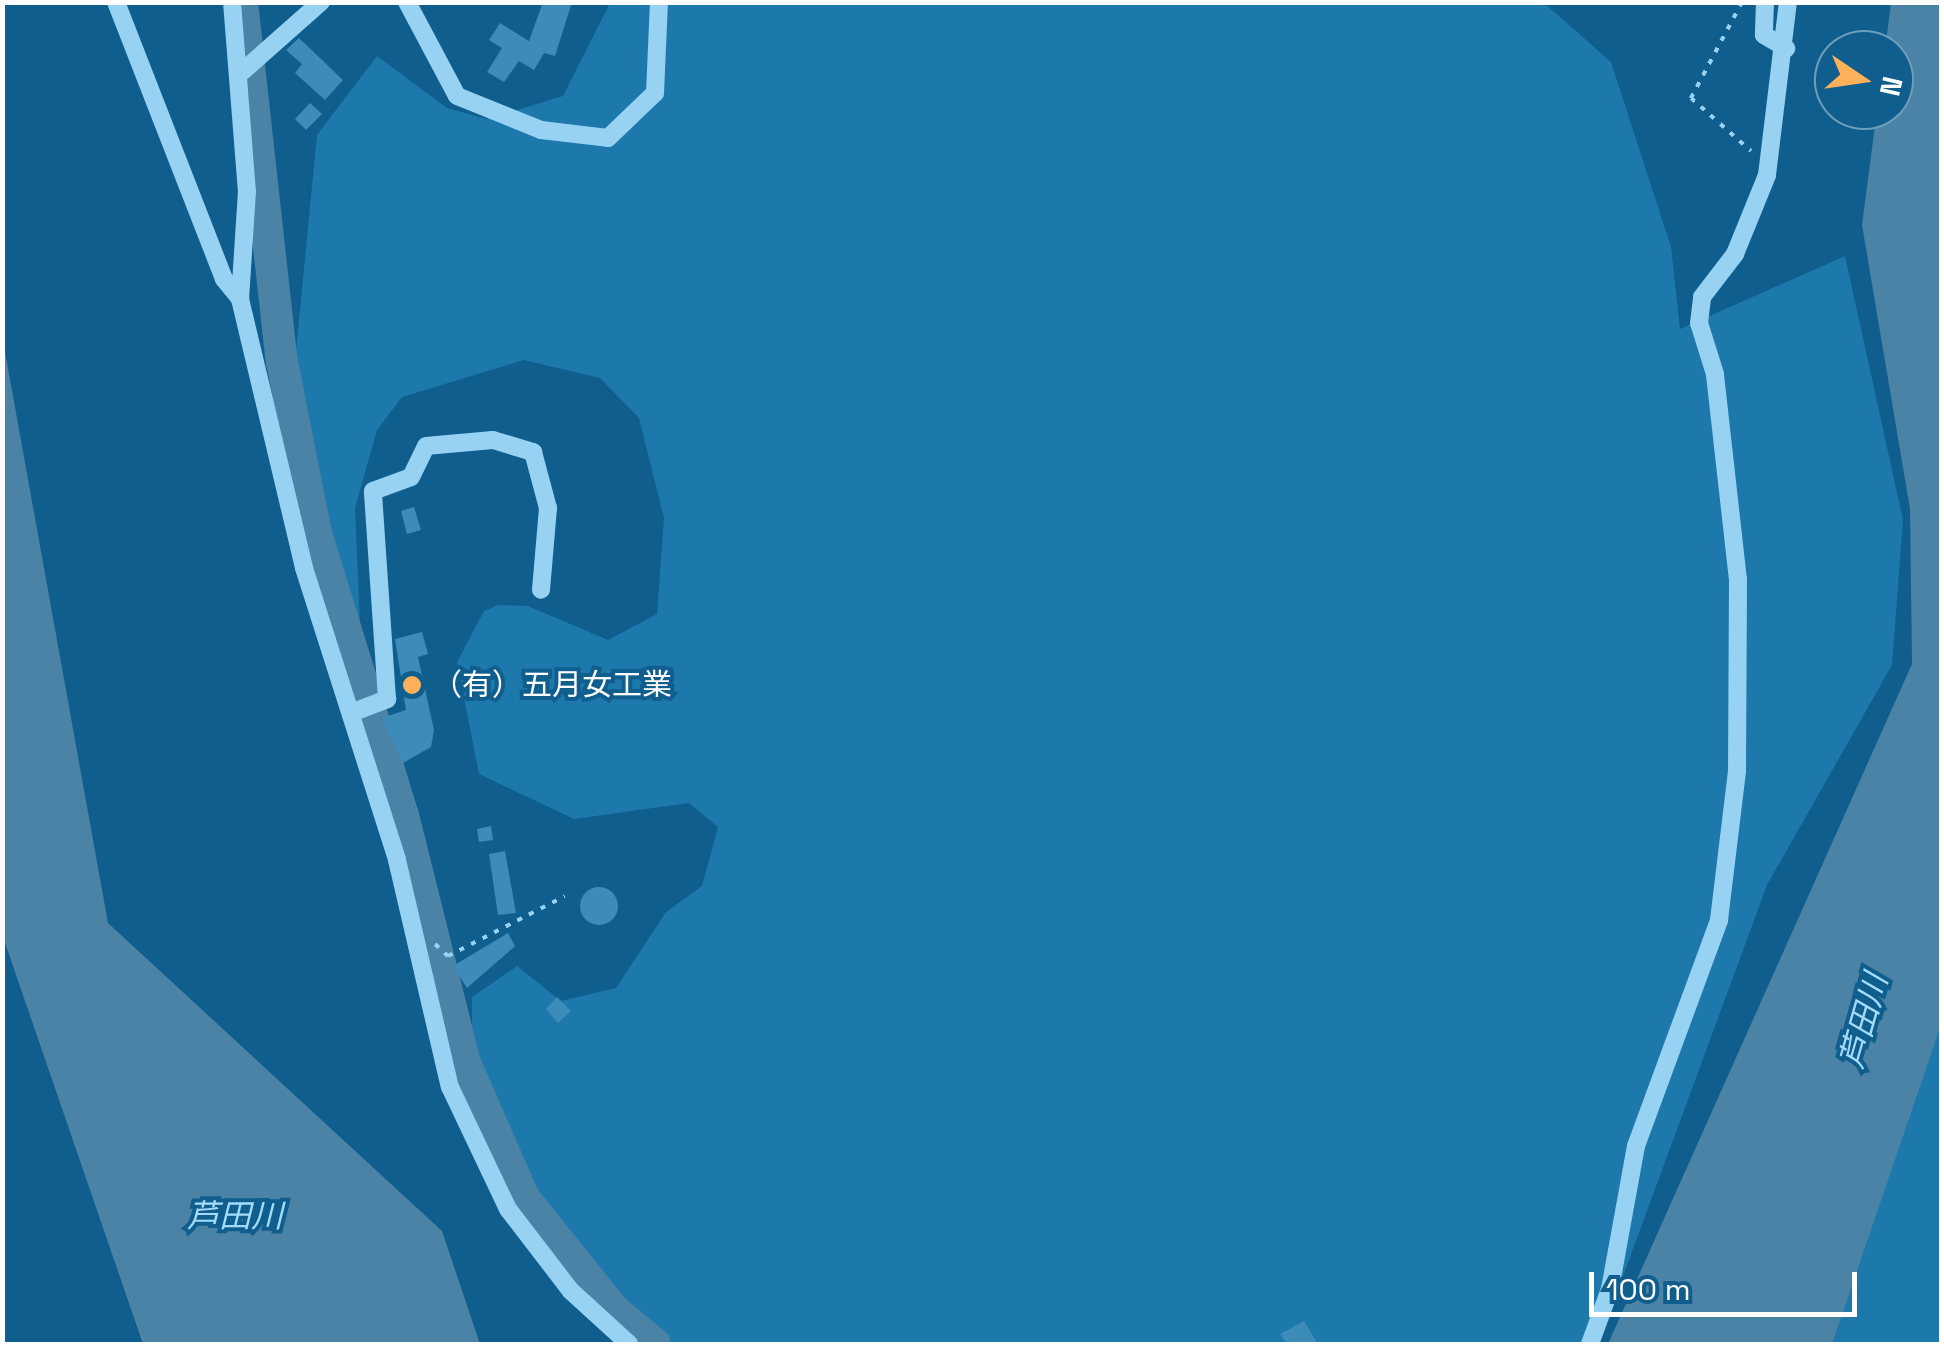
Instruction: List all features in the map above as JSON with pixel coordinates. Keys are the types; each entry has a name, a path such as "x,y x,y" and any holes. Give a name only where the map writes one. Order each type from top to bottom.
{"street":[{"path":"116,2 224,279 240,299"},
{"path":"232,2 242,72 240,299 304,568 416,928 450,1087 508,1210 571,1292 629,1344"},
{"path":"242,72 321,2"},
{"path":"406,2 457,96 541,130 608,138 655,93 659,2"},
{"path":"1765,2 1764,35 1786,48"},
{"path":"1590,1344 1610,1289 1636,1146 1718,920 1737,771 1738,580 1716,374 1698,324 1702,298 1735,254 1769,156 1786,48 1788,2"},
{"path":"351,714 388,699 373,491 411,477 426,446 494,440 533,452 548,508 540,590"}],"path":[{"path":"1742,2 1690,98 1743,149 1769,156"},
{"path":"416,928 448,956 565,896"}],"shaded area":[{"path":"610,3 1544,3 1611,62 1671,247 1680,329 1845,256 1903,520 1892,665 1767,885 1598,1344 665,1344 538,1210 472,1036 472,997 517,966 561,1001 616,988 666,912 702,886 718,827 689,803 574,819 479,774 457,662 484,611 498,605 528,606 608,640 657,614 664,518 639,418 600,378 524,360 402,397 377,430 355,508 361,648 336,654 295,361 317,135 377,56 447,108 487,119 563,96"},
{"path":"1941,1025 1941,1344 1832,1344 1891,1162"}],"water":[{"name":"芦田川","path":"1891,3 1941,3 1941,1025 1832,1344 1608,1344 1912,664 1910,509 1862,225 1874,130 1914,130 1914,30 1888,30"},
{"name":"芦田川","path":"2,335 108,923 442,1231 480,1344 143,1344 3,937"}],"building":[{"path":"543,2 572,2 555,56 544,53 534,70 519,61 504,82 487,72 502,48 489,40 500,23 529,41"},
{"path":"299,38 343,80 325,100 295,73 302,64 286,50"},
{"path":"310,103 322,114 306,130 295,119"},
{"path":"414,507 421,530 407,534 401,511"},
{"path":"422,632 428,654 418,657 434,730 431,747 403,763 382,718 406,710 395,639"},
{"path":"491,826 493,840 479,842 477,829"},
{"path":"505,851 516,913 498,915 489,854"},
{"path":"599,887 613,892 618,906 613,920 599,925 585,920 580,906 585,892"},
{"path":"508,933 515,946 467,988 453,966"},
{"path":"557,997 571,1011 558,1023 546,1009"},
{"path":"1304,1321 1318,1344 1287,1344 1280,1334"}],"waterway":[{"path":"242,2 282,362 316,533 403,815 465,1063 524,1198 614,1310 655,1344"}],"place":[{"name":"（有）五月女工業","path":"412,685"}]}
